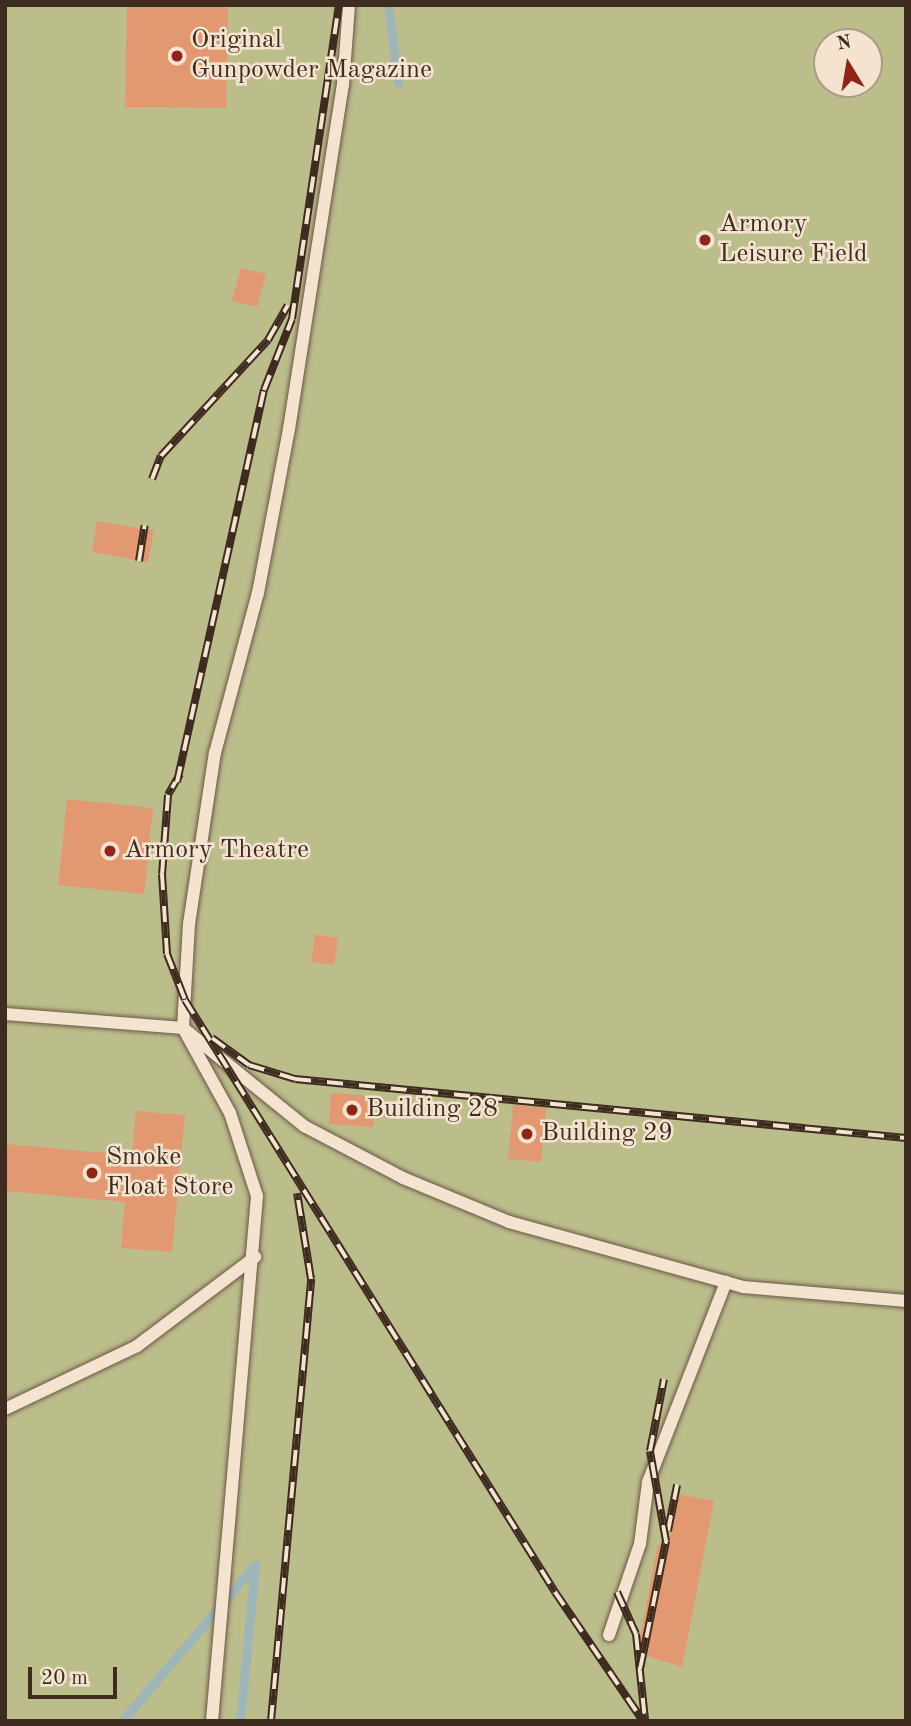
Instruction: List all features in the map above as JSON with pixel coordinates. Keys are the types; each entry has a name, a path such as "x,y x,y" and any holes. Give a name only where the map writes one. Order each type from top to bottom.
{"lane":[{"path":"212,1721 255,1257 257,1196 230,1113 183,1028 189,924 215,753 258,593 289,429 343,85 349,5"},
{"path":"5,1014 183,1028 304,1126 403,1178 509,1222 726,1282 845,1300 906,1301"},
{"path":"5,1409 136,1346 255,1257"},
{"path":"609,1635 640,1544 648,1482 726,1282"}],"green space":[{"path":"5,5 906,5 906,1721 5,1721"}],"building":[{"name":"Original Gunpowder Magazine","path":"127,5 228,5 226,108 125,107"},
{"path":"241,268 266,274 257,307 232,301"},
{"path":"97,521 154,531 148,562 92,552"},
{"path":"67,799 153,808 144,894 58,885"},
{"path":"315,934 338,938 334,965 311,962"},
{"name":"Building 28","path":"331,1093 375,1096 373,1127 329,1124"},
{"name":"Building 29","path":"513,1105 546,1108 541,1162 508,1159"},
{"name":"Smoke Float Store","path":"136,1111 185,1115 172,1252 121,1248 125,1202 5,1191 5,1144 132,1155"},
{"path":"678,1494 714,1501 682,1667 637,1653 658,1544 668,1546"}],"waterway":[{"path":"388,5 398,82"},
{"path":"122,1721 255,1565"},
{"path":"240,1721 255,1566"}],"railway":[{"path":"177,782 264,390 292,319 339,5"},
{"path":"152,479 161,456 268,340 288,305"},
{"path":"139,561 145,525"},
{"path":"180,774 168,795 162,874 167,954 185,1000 555,1592 643,1721"},
{"path":"212,1038 249,1065 295,1079 906,1138"},
{"path":"271,1721 311,1279 297,1193"},
{"path":"640,1669 666,1541 650,1451 664,1379"},
{"path":"668,1531 677,1485"},
{"path":"617,1592 636,1634 645,1720"}],"place":[{"name":"Original Gunpowder Magazine","path":"177,56"},
{"name":"Armory Leisure Field","path":"705,240"},
{"name":"Armory Theatre","path":"110,851"},
{"name":"Building 28","path":"352,1110"},
{"name":"Building 29","path":"527,1134"},
{"name":"Smoke Float Store","path":"92,1173"}]}
